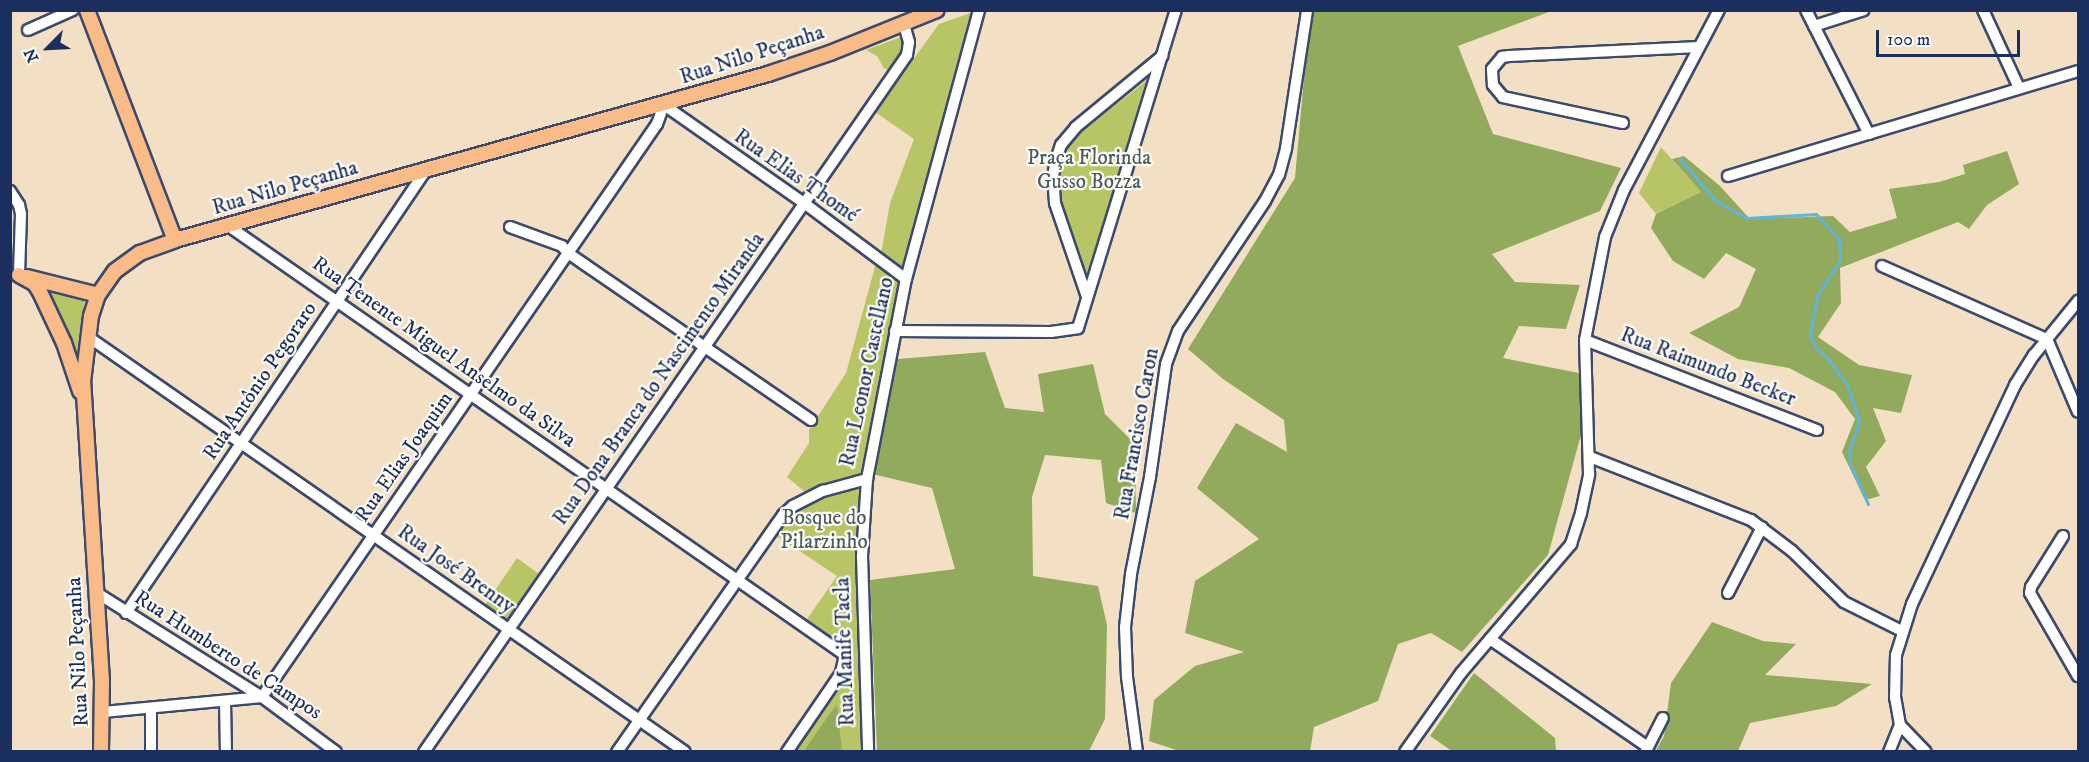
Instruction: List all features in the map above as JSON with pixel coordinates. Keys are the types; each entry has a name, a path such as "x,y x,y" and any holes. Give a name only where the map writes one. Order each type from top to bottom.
{"main road":[{"path":"87,10 175,240"},
{"name":"Rua Nilo Peçanha","path":"101,752 104,712 84,405 87,336 98,295 115,271 126,261 175,240 664,105 798,65 937,10"},
{"path":"14,274 98,295"},
{"path":"14,274 35,284 40,292 64,343 84,405"}],"street":[{"path":"28,30 73,10"},
{"name":"Rua Leonor Castellano","path":"617,752 774,525 793,506 823,491 867,479 906,279 979,10"},
{"path":"895,331 1051,332 1078,328 1176,10"},
{"name":"Rua Francisco Caron","path":"1137,752 1127,677 1125,627 1131,574 1150,477 1166,364 1178,332 1265,201 1279,175 1286,148 1307,10"},
{"path":"1405,752 1450,687 1571,544 1586,493 1590,457 1585,340 1610,220 1719,10"},
{"path":"1806,10 1869,134"},
{"path":"1814,26 1864,10"},
{"path":"1983,10 2019,88"},
{"name":"Rua Dona Branca do Nascimento Miranda","path":"424,752 907,56 909,42 904,24"},
{"path":"1623,123 1503,97 1493,85 1492,69 1502,57 1509,56 1699,48"},
{"path":"1088,297 1055,203 1053,176 1056,160 1061,145 1076,127 1162,56"},
{"path":"1728,176 2079,71"},
{"name":"Rua Elias Thomé","path":"664,105 804,203 906,279"},
{"name":"Rua Elias Joaquim","path":"262,697 657,124 664,105"},
{"name":"Rua Antônio Pegoraro","path":"126,613 426,170"},
{"path":"10,191 19,205 21,214 14,274"},
{"name":"Rua Tenente Miguel Anselmo da Silva","path":"227,225 845,655 841,673 787,752"},
{"path":"510,227 558,244 811,420"},
{"path":"1882,266 2047,339 2079,412"},
{"path":"1926,752 1900,725 1896,705 1895,667 1902,631 1917,592 2009,397 2047,339 2079,301"},
{"name":"Rua José Brenny","path":"87,336 685,752"},
{"name":"Rua Raimundo Becker","path":"1585,340 1817,430"},
{"path":"1590,457 1738,514 1762,526 1792,551 1844,602 1902,631"},
{"name":"Rua Manife Tacla","path":"867,479 862,556 868,752"},
{"path":"1728,593 1762,526"},
{"path":"2063,536 2031,586 2030,593 2079,676"},
{"name":"Rua Humberto de Campos","path":"97,594 262,697 321,746 336,752"},
{"path":"1490,639 1646,749 1663,718"},
{"path":"104,712 262,697"},
{"path":"225,700 225,752"},
{"path":"151,708 151,752"},
{"path":"1889,752 1900,725"}],"green space":[{"path":"976,11 904,270 881,254 890,203 914,139 875,112 939,24"},
{"path":"1310,11 1573,11 1549,12 1458,46 1493,134 1621,168 1600,211 1492,254 1515,282 1580,285 1566,329 1519,326 1503,358 1584,374 1582,431 1548,555 1462,652 1431,633 1398,644 1378,701 1314,727 1310,751 1179,751 1149,741 1154,700 1195,666 1244,652 1185,633 1195,581 1259,539 1197,488 1236,423 1287,452 1284,420 1223,379 1188,349 1295,178"},
{"path":"901,37 903,49 890,71 884,68 877,56 866,50"},
{"name":"Praça Florinda Gusso Bozza","path":"1146,81 1087,276 1060,196 1058,183 1064,154 1075,137"},
{"path":"1661,147 1701,192 1656,214 1639,193"},
{"path":"2007,151 2019,184 1987,205 1969,229 1958,222 1840,268 1841,303 1818,337 1859,365 1912,375 1901,413 1873,408 1886,441 1866,467 1880,496 1865,500 1842,452 1855,419 1835,392 1789,368 1738,359 1689,333 1739,307 1756,269 1726,253 1704,279 1673,261 1651,228 1656,214 1701,192 1672,159 1684,156 1720,186 1750,219 1833,216 1850,232 1897,218 1889,189 1939,182 1965,174 1963,165"},
{"path":"876,263 901,281 863,474 805,492 787,477 809,443 809,430 846,373"},
{"path":"48,288 85,300 77,354"},
{"path":"985,352 1005,408 1044,412 1038,374 1093,364 1105,414 1135,444 1136,513 1106,503 1101,460 1045,455 1032,497 1033,576 1098,586 1107,625 1105,719 1089,751 877,751 870,580 955,569 932,488 872,474 897,359"},
{"name":"Bosque do Pilarzinho","path":"860,487 857,519 862,751 796,751 843,675 850,655 805,622 837,576 774,534 799,508 834,493"},
{"path":"517,558 539,574 507,620 485,605"},
{"path":"1712,622 1763,641 1796,644 1765,675 1872,684 1836,706 1750,723 1738,751 1655,752 1664,736 1671,683"},
{"path":"1474,673 1555,738 1556,751 1452,751 1430,736"},
{"path":"837,705 842,751 804,751 831,712"}],"waterway":[{"path":"1680,159 1716,201 1747,218 1816,214 1839,239 1840,260 1817,296 1810,335 1816,348 1830,361 1848,387 1859,421 1849,451 1850,464 1868,504"}]}
